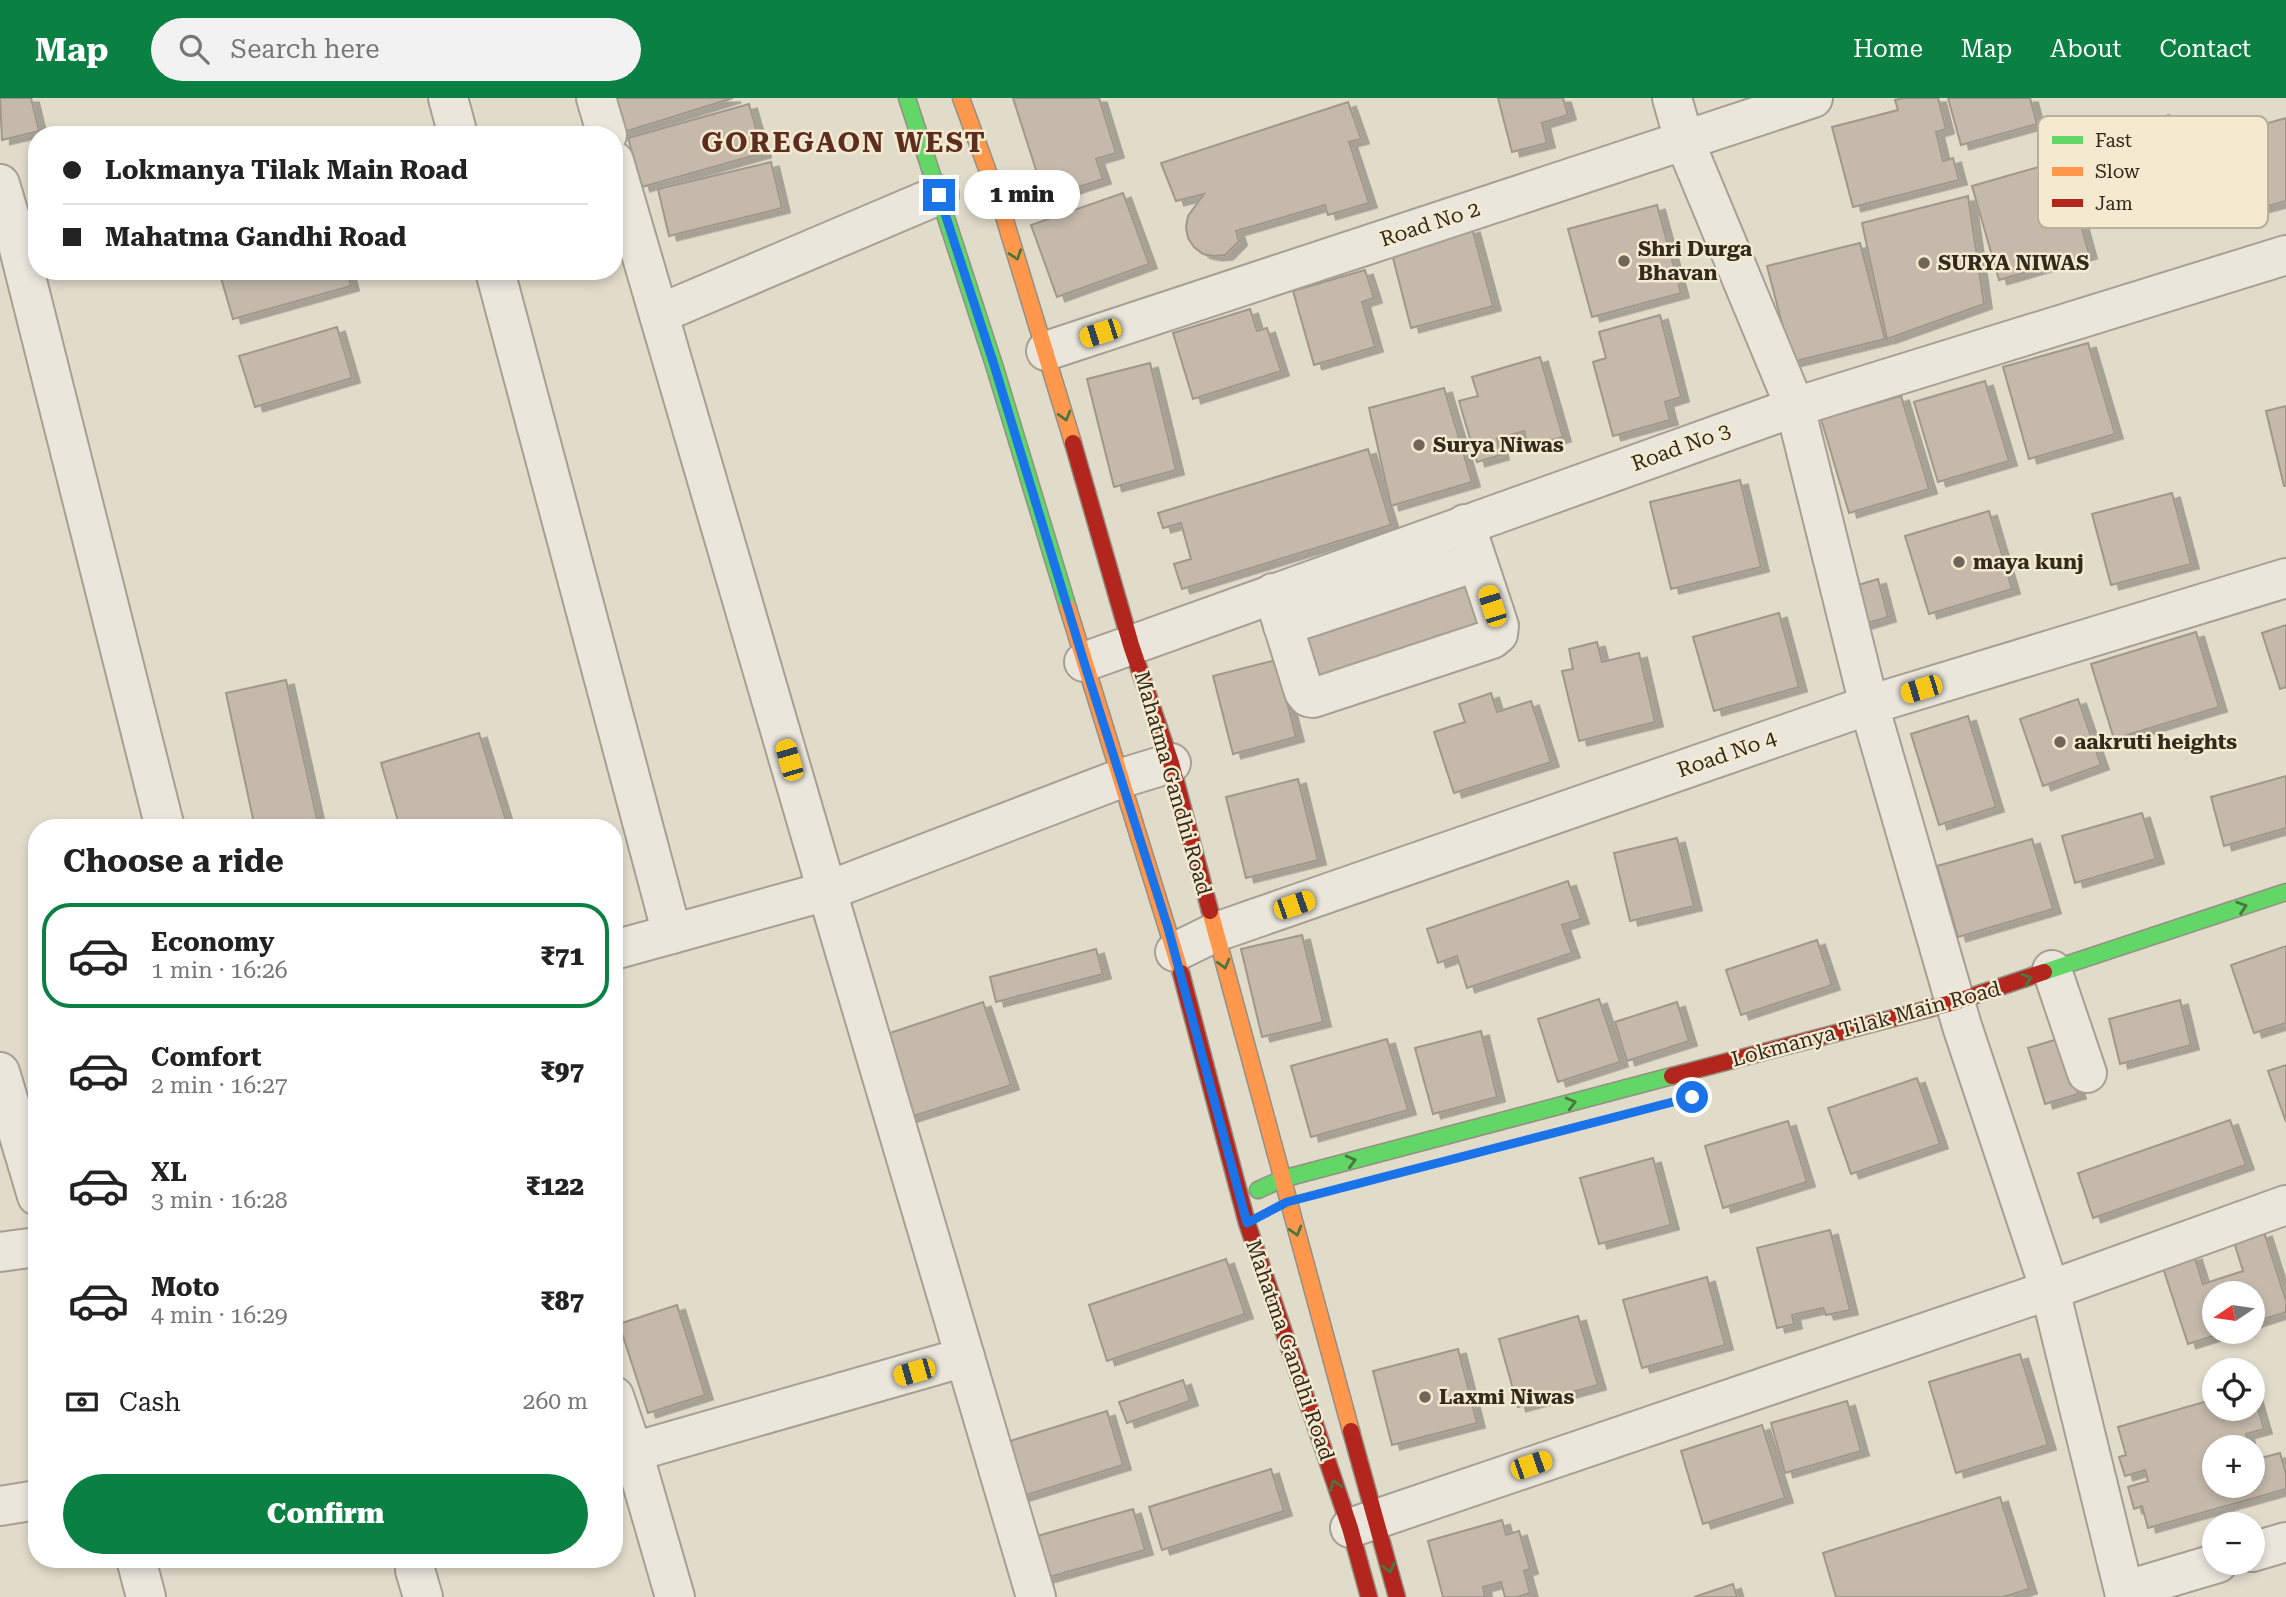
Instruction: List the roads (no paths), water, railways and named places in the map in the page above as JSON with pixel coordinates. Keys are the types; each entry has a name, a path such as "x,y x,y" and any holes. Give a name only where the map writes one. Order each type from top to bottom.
{"main road":[{"name":"Mahatma Gandhi Road","path":"907,98 995,368 1175,952 1240,1198 1252,1220 1363,1523 1397,1597"},
{"name":"Mahatma Gandhi Road","path":"961,98 1001,207 1046,351 1131,645 1171,763 1289,1203 1363,1523 1369,1597"},
{"name":"Lokmanya Tilak Main Road","path":"1240,1198 1282,1180 1960,1020 2059,987 2286,892"}],"street":[{"path":"448,98 456,126"},
{"path":"596,98 604,126"},
{"path":"1672,98 1684,140 1794,407 1869,705 1960,1020 2050,1290 2124,1594 2202,1568"},
{"name":"Road No 2","path":"1046,351 1813,98"},
{"path":"0,184 18,245 163,819"},
{"path":"623,192 1036,1597"},
{"path":"659,314 939,195"},
{"name":"Road No 3","path":"1084,662 1131,645 1278,610 1465,524 1794,407 2286,255"},
{"path":"497,280 672,934"},
{"path":"1461,566 1278,610 1304,692 1308,697 1314,698 1492,639 1498,634 1499,626 1465,524"},
{"name":"Road No 4","path":"1175,952 1216,932 1869,705 2286,578"},
{"path":"623,948 827,891 1122,778 1171,763"},
{"path":"2059,987 2087,1073"},
{"path":"0,1072 28,1166"},
{"path":"1363,1523 2050,1290 2286,1205"},
{"path":"0,1252 28,1248"},
{"path":"633,1452 965,1357"},
{"path":"623,1423 675,1597"},
{"path":"0,1506 28,1501"},
{"path":"2265,1548 2286,1542"},
{"path":"138,1568 146,1597"}],"place":[{"name":"Shri Durga Bhavan","path":"1624,261"},
{"name":"SURYA NIWAS","path":"1924,263"},
{"name":"Surya Niwas","path":"1419,445"},
{"name":"maya kunj","path":"1959,562"},
{"name":"aakruti heights","path":"2060,742"},
{"name":"Laxmi Niwas","path":"1425,1397"}],"district":[{"name":"GOREGAON WEST","path":"844,142"}]}
